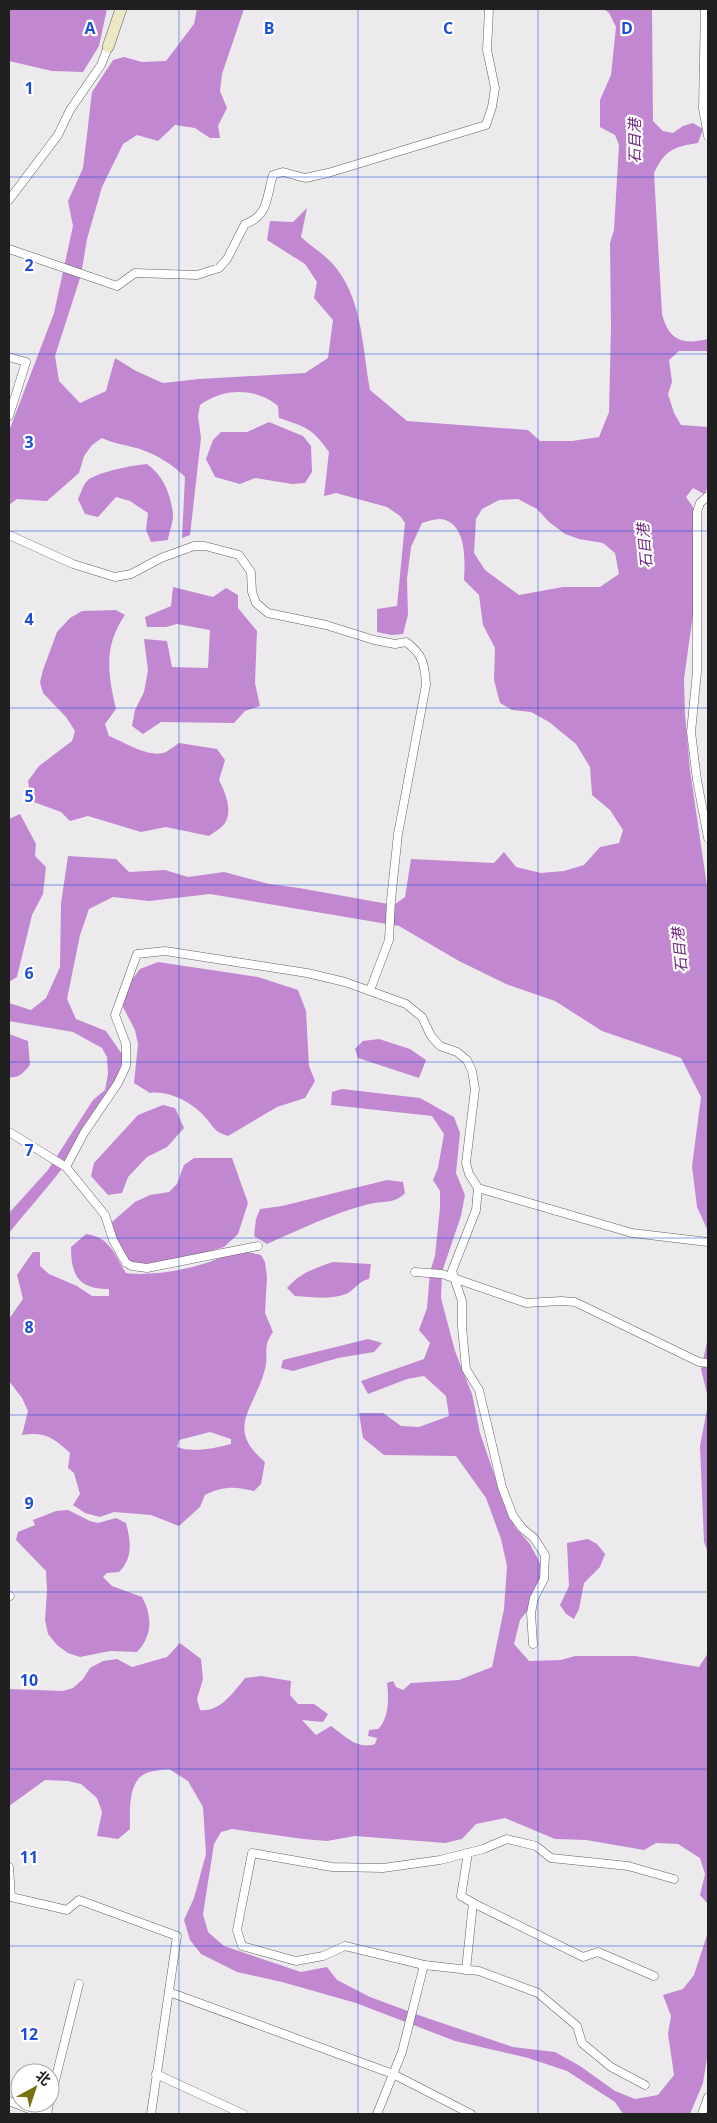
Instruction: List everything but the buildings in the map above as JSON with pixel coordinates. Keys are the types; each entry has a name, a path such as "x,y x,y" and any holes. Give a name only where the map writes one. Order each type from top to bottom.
{"street":[{"path":"108,47 116,9"},
{"path":"9,200 58,135 70,110 101,65 121,9"},
{"path":"9,249 117,286 135,273 197,275 218,268 227,259 245,224 256,220 263,213 273,175 283,172 305,178 328,173 486,125 492,107 495,88 487,50 489,9"},
{"path":"705,9 703,108 708,136"},
{"path":"9,358 26,362 9,416"},
{"path":"708,496 700,503 697,512 697,672 691,732 697,780 708,838"},
{"path":"9,535 72,564 115,577 132,574 161,558 194,546 205,546 239,555 251,572 252,592 256,603 268,613 326,625 374,640 395,644 406,642 417,650 425,668 426,685 398,834 389,940 370,990"},
{"path":"66,1167 84,1133 118,1083 126,1066 126,1044 115,1015 137,954 166,951 254,964 307,973 370,990 406,1004 422,1017 431,1036 440,1046 457,1052 467,1060 472,1071 475,1089 466,1163 469,1174 478,1188 476,1210 452,1271 462,1301 462,1327 466,1369 479,1390 502,1487 513,1516 534,1538 545,1555 544,1579 534,1598 531,1614 533,1644"},
{"path":"9,1132 66,1167 105,1215 113,1240 126,1262 132,1266 147,1268 258,1246"},
{"path":"478,1188 632,1233 708,1242"},
{"path":"415,1272 442,1274 526,1303 576,1302 707,1363"},
{"path":"645,2085 611,2067 582,2043 577,2026 538,1993 479,1971 424,1965 345,1946 323,1956 296,1961 242,1946 237,1930 252,1853 332,1867 383,1868 440,1860 483,1849 506,1839 536,1846 551,1858 628,1866 674,1879"},
{"path":"468,1853 461,1896 583,1958 598,1952 654,1976"},
{"path":"9,1868 11,1897 67,1910 79,1900 177,1936 150,2114"},
{"path":"466,1970 473,1903"},
{"path":"377,2114 402,2052 424,1965"},
{"path":"60,2063 79,1984"},
{"path":"168,1992 393,2074 471,2114"},
{"path":"156,2074 243,2114"},
{"path":"702,2114 708,2097"},
{"path":"9,2101 42,2114"}],"water":[{"path":"9,9 107,9 99,46 83,72 52,71 9,61"},
{"name":"石目港","path":"197,9 244,9 222,74 220,91 227,108 218,126 220,138 210,138 195,128 175,125 158,141 137,135 123,144 102,187 87,239 81,275 55,356 59,381 80,403 106,391 115,358 136,371 163,383 305,373 328,358 333,320 314,298 317,282 305,264 267,240 270,221 293,222 307,208 301,237 331,262 342,275 349,290 360,323 370,390 407,421 528,430 540,441 572,441 599,437 609,412 611,328 610,243 614,230 619,145 615,135 600,127 600,100 611,75 616,27 609,13 604,9 652,9 653,121 663,131 673,133 683,126 693,123 703,129 698,143 676,148 666,154 654,173 662,314 669,330 678,339 699,341 708,339 708,351 679,351 669,360 672,382 668,394 674,413 681,425 708,427 708,487 704,494 693,488 686,497 695,510 694,607 684,679 690,770 708,893 708,1231 697,1207 692,1166 701,1097 681,1058 602,1031 555,1001 506,984 459,961 399,926 210,894 149,901 113,897 89,909 80,935 67,999 76,1019 106,1031 124,1057 113,1090 92,1128 66,1164 9,1233 9,1213 48,1170 93,1100 105,1090 108,1074 107,1057 102,1048 73,1032 9,1021 9,1003 31,1010 46,998 60,967 61,903 68,856 116,859 129,872 165,870 188,877 224,872 269,884 394,905 405,897 411,859 494,863 504,852 516,867 541,873 564,871 584,865 600,847 619,843 623,830 610,810 592,795 590,767 576,744 549,722 531,712 512,710 500,703 494,680 495,648 483,625 479,595 464,580 463,546 457,530 452,524 439,519 422,523 411,547 407,579 408,615 403,634 391,635 377,632 377,609 397,606 405,523 400,516 387,507 336,493 324,496 329,452 308,429 279,418 278,406 269,400 259,395 239,392 219,395 200,405 198,416 201,438 190,535 182,538 185,477 170,464 152,454 102,438 92,445 84,456 79,473 47,501 17,499 9,505 9,431 54,313 73,226 68,201 83,168 92,92 113,60 124,57 142,62 166,61 194,24","holes":["518,499 537,509 549,522 565,534 579,539 603,543 615,553 619,574 600,587 563,587 519,595 485,570 474,553 476,519 482,509 499,500"]},
{"path":"269,422 303,436 311,446 312,472 305,483 292,484 255,478 240,484 215,477 206,459 213,440 221,432 247,432"},
{"path":"147,464 157,473 165,485 170,498 173,516 168,540 151,542 146,530 148,513 130,501 116,497 98,517 85,514 78,499 87,481 107,472"},
{"path":"173,587 213,597 226,588 238,595 238,608 257,631 255,683 260,706 245,711 234,723 161,722 143,734 132,726 135,710 144,692 148,670 144,639 167,641 172,667 208,668 210,630 177,624 166,627 147,627 145,617 171,606"},
{"path":"116,610 125,615 113,638 110,650 111,684 116,709 105,724 109,736 145,752 160,754 179,743 217,749 225,760 219,780 226,795 228,812 224,825 209,836 166,827 141,832 88,816 70,821 61,812 31,801 28,781 39,766 72,741 75,731 66,717 43,693 40,682 57,632 70,618 82,611"},
{"path":"20,814 36,844 35,856 46,867 43,894 32,915 17,977 9,982 9,819"},
{"path":"158,962 258,977 298,990 306,1011 309,1066 315,1081 305,1098 277,1107 228,1136 217,1131 200,1112 187,1102 165,1094 150,1093 134,1083 138,1044 135,1030 122,1005 125,989 140,969"},
{"path":"9,1034 28,1041 30,1065 16,1077 9,1077"},
{"path":"379,1039 410,1049 426,1060 419,1078 358,1058 355,1049 363,1041"},
{"path":"342,1089 420,1098 454,1117 460,1133 456,1173 465,1195 461,1216 442,1272 441,1298 455,1351 472,1394 480,1433 504,1503 515,1527 530,1544 544,1571 536,1600 520,1620 514,1644 529,1661 561,1660 575,1656 635,1656 699,1667 708,1653 708,1904 700,1895 705,1874 700,1858 678,1844 656,1843 644,1850 586,1840 555,1839 505,1818 476,1824 462,1839 445,1843 355,1836 327,1841 232,1829 221,1832 214,1844 203,1914 208,1932 224,1946 301,1972 327,1967 337,1980 370,1997 424,2017 513,2047 555,2052 580,2066 615,2091 635,2099 658,2095 674,2075 668,2034 671,2016 663,1995 683,1989 694,1975 708,1932 708,2052 703,2083 690,2114 623,2114 615,2102 567,2071 528,2058 455,2041 356,2003 282,1982 237,1972 201,1954 190,1940 184,1920 194,1898 206,1854 203,1807 188,1781 169,1769 149,1772 135,1783 131,1796 130,1829 118,1839 97,1836 102,1812 97,1798 81,1784 68,1781 45,1780 9,1806 9,1689 63,1691 73,1688 83,1679 90,1668 103,1661 117,1659 132,1667 167,1657 180,1643 201,1659 203,1679 197,1699 200,1710 207,1710 220,1705 245,1678 261,1676 291,1681 290,1695 298,1704 314,1704 328,1714 323,1722 302,1720 316,1735 331,1726 352,1741 362,1745 375,1744 377,1738 368,1736 369,1730 378,1729 384,1720 388,1701 387,1683 393,1681 396,1687 403,1690 411,1683 459,1680 492,1667 504,1609 507,1566 501,1539 486,1498 456,1456 384,1455 363,1438 359,1413 383,1413 401,1426 419,1427 449,1416 446,1396 424,1376 407,1379 368,1394 361,1381 424,1359 430,1343 419,1330 427,1308 430,1272 435,1256 440,1191 433,1180 438,1168 444,1134 432,1116 331,1105 332,1092"},
{"path":"163,1105 175,1108 184,1128 167,1147 147,1157 128,1177 122,1193 108,1195 91,1176 94,1163 138,1115"},
{"path":"194,1158 232,1158 248,1203 238,1234 224,1247 143,1270 130,1267 115,1239 112,1222 135,1202 150,1195 169,1192 177,1184 184,1165"},
{"path":"387,1180 403,1182 405,1193 393,1201 369,1204 330,1217 267,1244 254,1236 256,1219 260,1209 282,1206"},
{"path":"86,1234 94,1236 106,1243 126,1273 138,1274 167,1272 198,1266 235,1249 261,1255 265,1262 267,1277 265,1313 273,1332 267,1346 265,1369 244,1428 246,1439 253,1450 265,1462 261,1484 254,1491 229,1488 211,1492 205,1495 200,1507 179,1526 151,1515 114,1512 100,1517 85,1513 73,1505 80,1494 74,1473 68,1468 70,1453 49,1437 37,1434 22,1435 28,1411 22,1398 9,1381 9,1319 23,1299 17,1275 33,1252 40,1252 40,1266 49,1274 77,1286 92,1296 109,1296 109,1289 90,1286 78,1278 71,1257 71,1247","holes":["210,1432 231,1439 231,1444 211,1448 190,1450 177,1447 179,1440"]},
{"path":"333,1262 371,1264 369,1279 346,1294 334,1297 295,1296 287,1288 303,1275"},
{"path":"708,1338 708,1398 701,1369"},
{"path":"368,1339 382,1343 374,1352 338,1358 293,1371 281,1368 283,1360"},
{"path":"708,1404 708,1552 704,1542 700,1446"},
{"path":"68,1510 98,1523 116,1518 126,1523 130,1543 127,1561 119,1572 107,1573 103,1577 112,1586 142,1597 148,1611 149,1625 146,1639 137,1652 110,1651 80,1657 68,1653 57,1645 48,1634 45,1620 46,1571 16,1540 18,1532 35,1525 33,1520 56,1511"},
{"path":"588,1539 597,1544 605,1554 600,1567 584,1583 579,1609 574,1619 566,1614 560,1605 569,1586 567,1543"}]}
